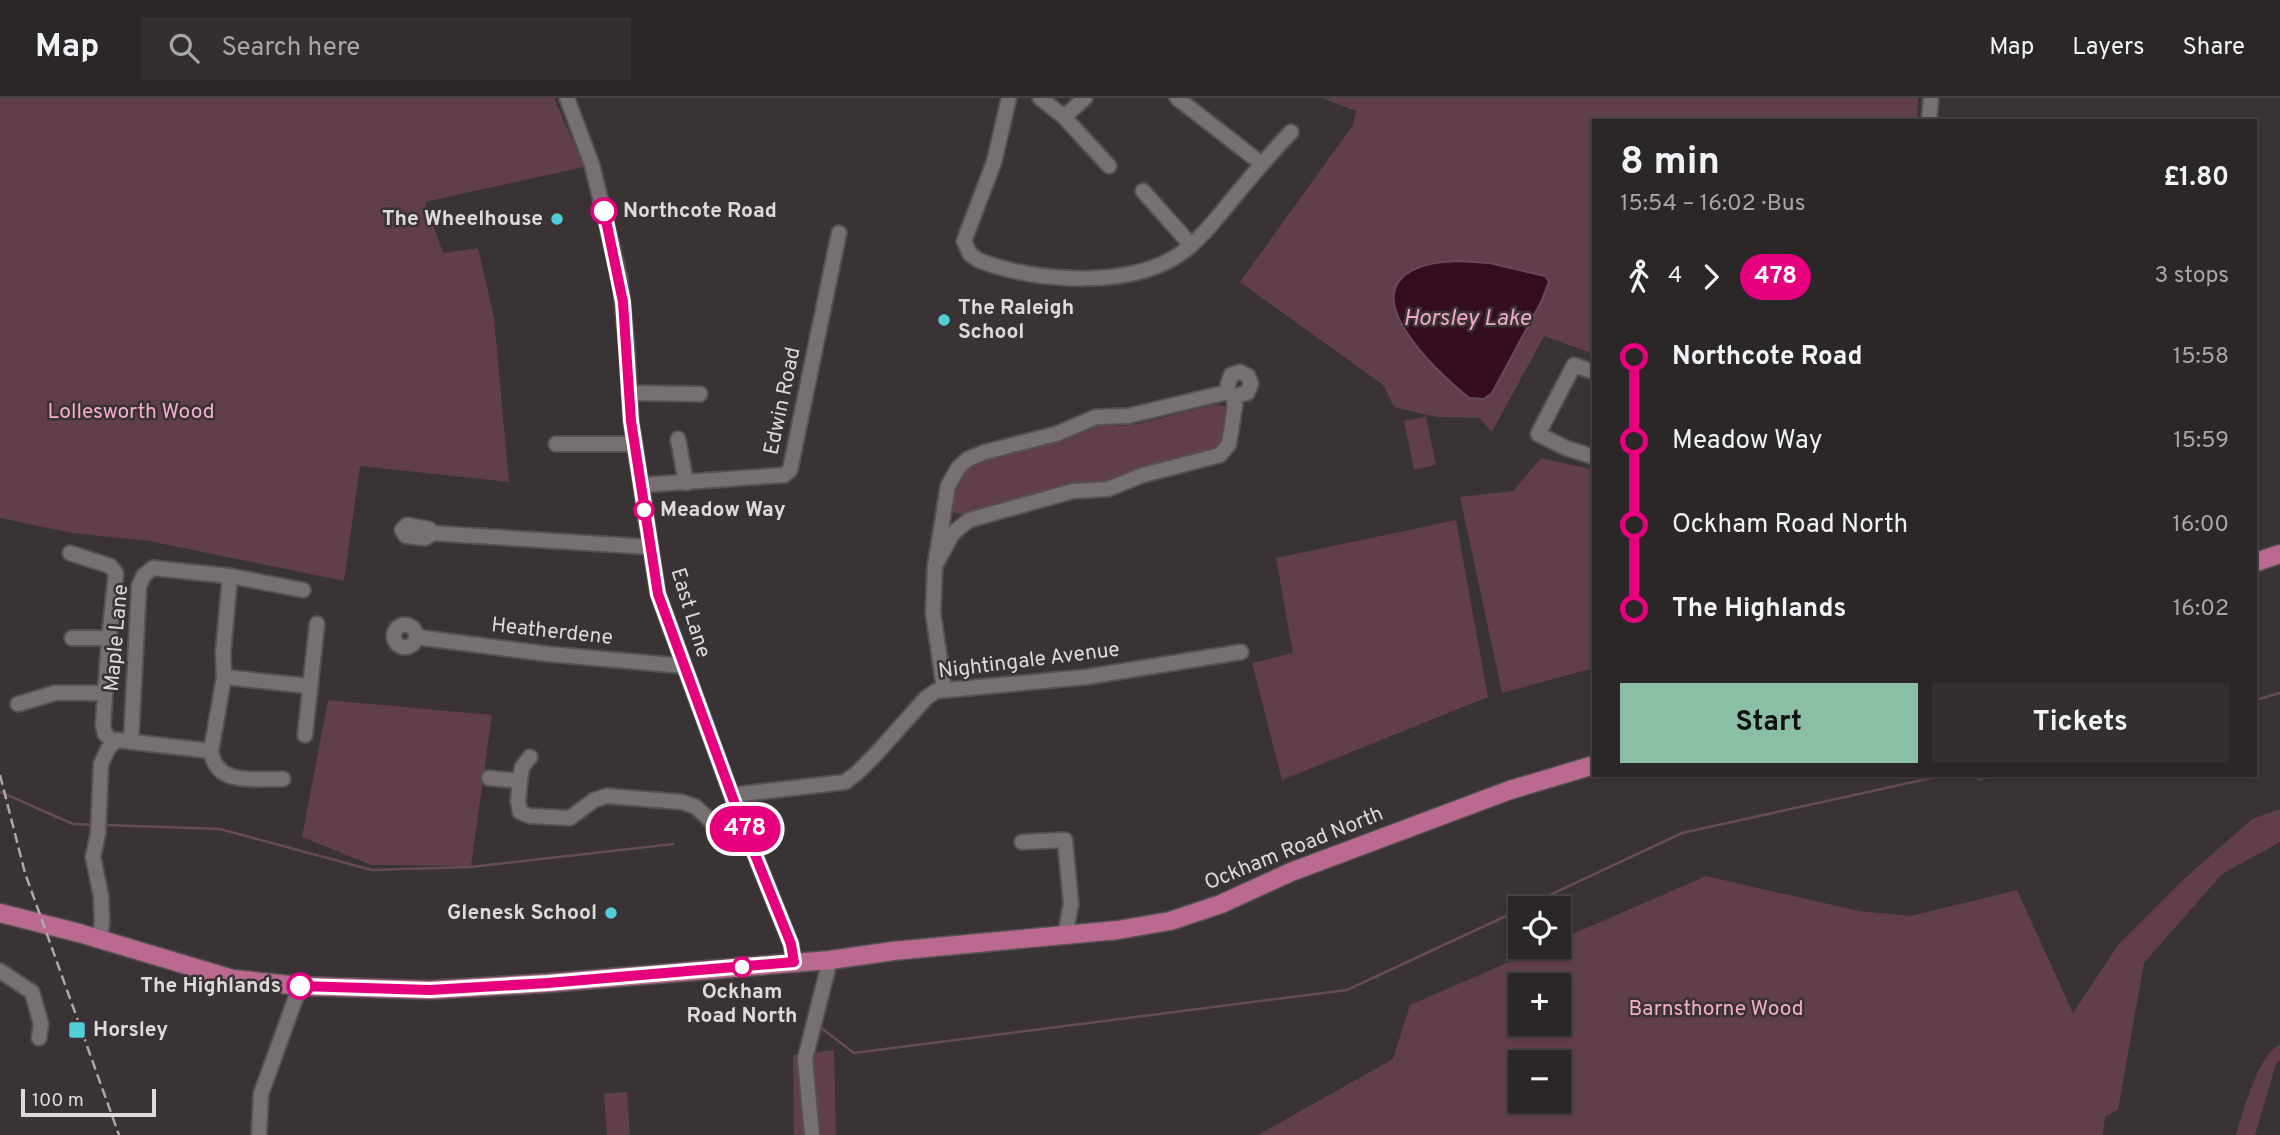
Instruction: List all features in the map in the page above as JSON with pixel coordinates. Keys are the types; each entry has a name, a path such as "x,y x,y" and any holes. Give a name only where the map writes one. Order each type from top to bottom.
{"main road":[{"path":"2257,562 2280,554"},
{"name":"Ockham Road North","path":"0,913 48,924 233,979 300,986 430,990 830,960 893,951 1118,930 1170,921 1221,904 1291,872 1510,790 1592,766"}],"street":[{"name":"East Lane","path":"567,98 592,165 620,279 634,444 658,594 739,815 791,944 794,962"},
{"path":"1009,98 994,162 965,235 967,250 974,257 1036,276 1090,279 1116,276 1172,258 1204,233 1291,132"},
{"path":"1040,98 1064,117 1109,166"},
{"path":"1064,117 1085,98"},
{"path":"1177,98 1262,164"},
{"path":"1929,119 1931,98"},
{"path":"1143,191 1191,245"},
{"name":"Edwin Road","path":"641,485 783,475 790,470 839,233"},
{"path":"1592,371 1574,365 1538,433 1566,448 1592,456"},
{"path":"629,393 701,394"},
{"path":"944,507 951,521 959,523 1073,491 1108,489 1143,475 1220,455 1229,444 1235,405 1230,394 1128,416 1096,418 1056,434 979,453 963,463 948,486 944,507 935,566 933,612 944,689"},
{"path":"678,439 686,483"},
{"path":"556,444 634,444"},
{"path":"935,566 953,533 969,520"},
{"path":"430,533 650,547"},
{"path":"69,553 103,563 114,569 117,578 109,638 105,734 113,741 211,751"},
{"name":"Maple Lane","path":"131,741 139,586 144,575 153,568 230,576 303,590"},
{"path":"230,576 223,653 225,677 211,751 212,760 220,771 235,779 284,779"},
{"path":"305,734 317,624"},
{"name":"Heatherdene","path":"416,637 535,652 684,666"},
{"path":"72,638 109,638"},
{"name":"Nightingale Avenue","path":"733,795 845,782 876,754 926,698 936,691 1067,680 1241,652"},
{"path":"225,677 309,686"},
{"path":"18,704 55,693 105,693"},
{"path":"100,939 101,896 93,857 99,825 101,764 113,741"},
{"path":"530,757 522,767 518,807 520,812 530,816 570,818 594,800 607,796 682,802 696,807 713,823 739,815"},
{"path":"489,778 520,781"},
{"path":"1022,842 1065,840 1071,904 1065,936"},
{"path":"812,1135 805,1059 830,960"},
{"path":"2,979 32,992 41,1024 39,1038"},
{"path":"259,1135 261,1094 300,986"}],"green space":[{"name":"Lollesworth Wood","path":"0,98 554,98 584,167 425,202 443,253 478,248 494,317 509,482 360,466 344,581 149,541 72,533 0,518"},
{"path":"1322,98 1918,98 1917,119 1592,119 1592,353 1544,336 1492,432 1479,418 1436,417 1394,407 1383,385 1240,282 1353,125 1356,111"},
{"path":"1217,404 1226,407 1226,412 1222,436 1215,451 1117,483 970,516 955,513 948,506 952,485 962,470 979,459 1058,441 1088,427 1137,424"},
{"path":"1426,417 1436,465 1414,470 1404,421"},
{"path":"1541,458 1592,470 1592,669 1502,693 1460,497 1513,491"},
{"path":"1456,520 1488,697 1282,780 1252,663 1293,653 1276,558"},
{"path":"328,700 492,715 471,866 371,865 302,837"},
{"name":"Barnsthorne Wood","path":"2280,809 2280,842 2222,874 2144,963 2118,1110 2105,1117 2103,1135 1258,1135 1393,1059 1410,1005 1516,959 1571,959 1571,935 1706,876 1859,911 1911,916 2017,890 2073,1013 2118,945 2184,879 2252,819"},
{"path":"2280,1045 2280,1061 2276,1064 2255,1135 2236,1135 2258,1071 2272,1051"},
{"path":"834,1050 836,1135 794,1135 793,1055"},
{"path":"627,1092 630,1135 607,1135 604,1094"}],"water":[{"name":"Horsley Lake","path":"1457,261 1489,263 1545,276 1549,282 1492,393 1484,399 1469,398 1440,371 1407,334 1397,314 1394,295 1401,279 1425,265"}],"waterway":[{"path":"2257,700 2280,693"},
{"path":"1548,896 1682,833 1936,777"},
{"path":"1978,780 1988,777"},
{"path":"0,792 73,824 95,825"},
{"path":"105,825 220,829 372,870 471,867 673,844"},
{"path":"820,1027 854,1053 1347,990 1508,915"}],"railway":[{"path":"0,775 25,873 119,1135"}],"bus line":[{"name":"478","path":"300,986 430,990 794,962 791,944 739,815 658,594 631,421 620,279 604,211"}],"place":[{"name":"Northcote Road","path":"604,211"},
{"name":"The Wheelhouse","path":"557,219"},
{"name":"The Raleigh School","path":"944,320"},
{"name":"Meadow Way","path":"644,510"},
{"name":"Glenesk School","path":"611,913"},
{"name":"Ockham Road North","path":"742,967"},
{"name":"The Highlands","path":"300,986"},
{"name":"Horsley","path":"77,1030"}]}
